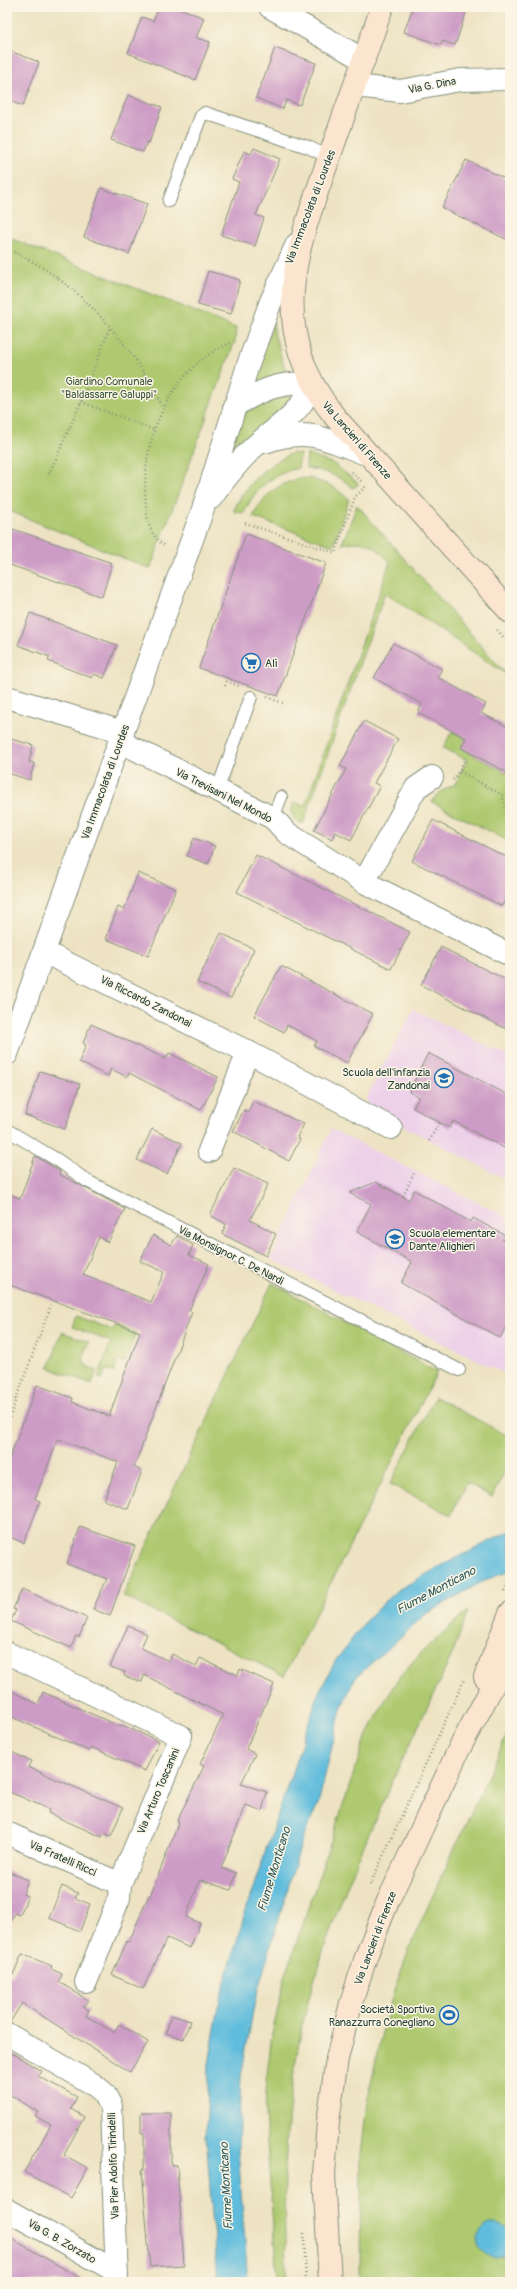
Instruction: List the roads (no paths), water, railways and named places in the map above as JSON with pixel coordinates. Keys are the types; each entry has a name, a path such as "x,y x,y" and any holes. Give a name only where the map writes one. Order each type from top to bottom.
{"main road":[{"name":"Via Immacolata di Lourdes","path":"303,231 382,7"},
{"name":"Via Lancieri di Firenze","path":"303,231 293,276 292,300 298,348 312,384 335,417 510,612"},
{"name":"Via Lancieri di Firenze","path":"459,1749 510,1614"},
{"name":"Via Lancieri di Firenze","path":"330,2282 324,2174 328,2121 337,2060 351,2003 367,1954 388,1901 459,1749 510,1654"}],"street":[{"path":"270,7 304,24 364,60"},
{"name":"Via G. Dina","path":"354,86 400,91 460,80 510,79"},
{"name":"Via Immacolata di Lourdes","path":"7,1054 203,509 234,406 271,301 303,231"},
{"path":"234,406 277,385 295,383 312,384"},
{"name":"Via Immacolata di Lourdes","path":"203,509 224,481 254,446 296,412 306,399 312,384"},
{"path":"254,446 280,437 304,434 328,440 369,456"},
{"name":"Via Trevisani Nel Mondo","path":"7,697 121,737 217,791 273,818 287,833 364,882 510,955"},
{"path":"364,882 416,788 432,777"},
{"name":"Via Riccardo Zandonai","path":"44,952 248,1052 391,1128"},
{"path":"209,1151 248,1052"},
{"name":"Via Arturo Toscanini","path":"7,1653 181,1736 120,1884 119,1898 86,1982"},
{"name":"Via Fratelli Ricci","path":"7,1833 120,1884"},
{"name":"Via Pier Adolfo Tirindelli","path":"7,2034 93,2084 104,2093 111,2106 117,2277"},
{"name":"Via G. B. Zorzato","path":"7,2210 117,2277"}],"lane":[{"path":"170,201 201,116 205,113 308,147 329,157"},
{"path":"217,791 250,697"},
{"path":"273,818 281,797"},
{"name":"Via Monsignor C. De Nardi","path":"7,1130 59,1161 87,1182 459,1370"}],"water":[{"name":"Fiume Monticano","path":"510,1531 510,1571 485,1580 426,1614 355,1678 342,1706 318,1804 302,1841 256,1996 241,2076 238,2149 248,2282 217,2282 206,2135 209,2064 220,1999 248,1903 319,1692 336,1660 368,1618 396,1591 439,1567"},
{"path":"492,2223 498,2223 502,2224 509,2230 512,2240 511,2247 505,2254 498,2257 492,2257 488,2256 481,2250 478,2243 478,2237 479,2233 485,2226"}],"place":[{"name":"Alì","path":"251,663"},
{"name":"Scuola dell'infanzia Zandonai","path":"444,1078"},
{"name":"Scuola elementare Dante Alighieri","path":"395,1239"},
{"name":"Società Sportiva Ranazzurra Conegliano","path":"449,2015"}],"park label":[{"name":"Giardino Comunale \"Baldassarre Galuppi\"","path":"109,387"}]}
